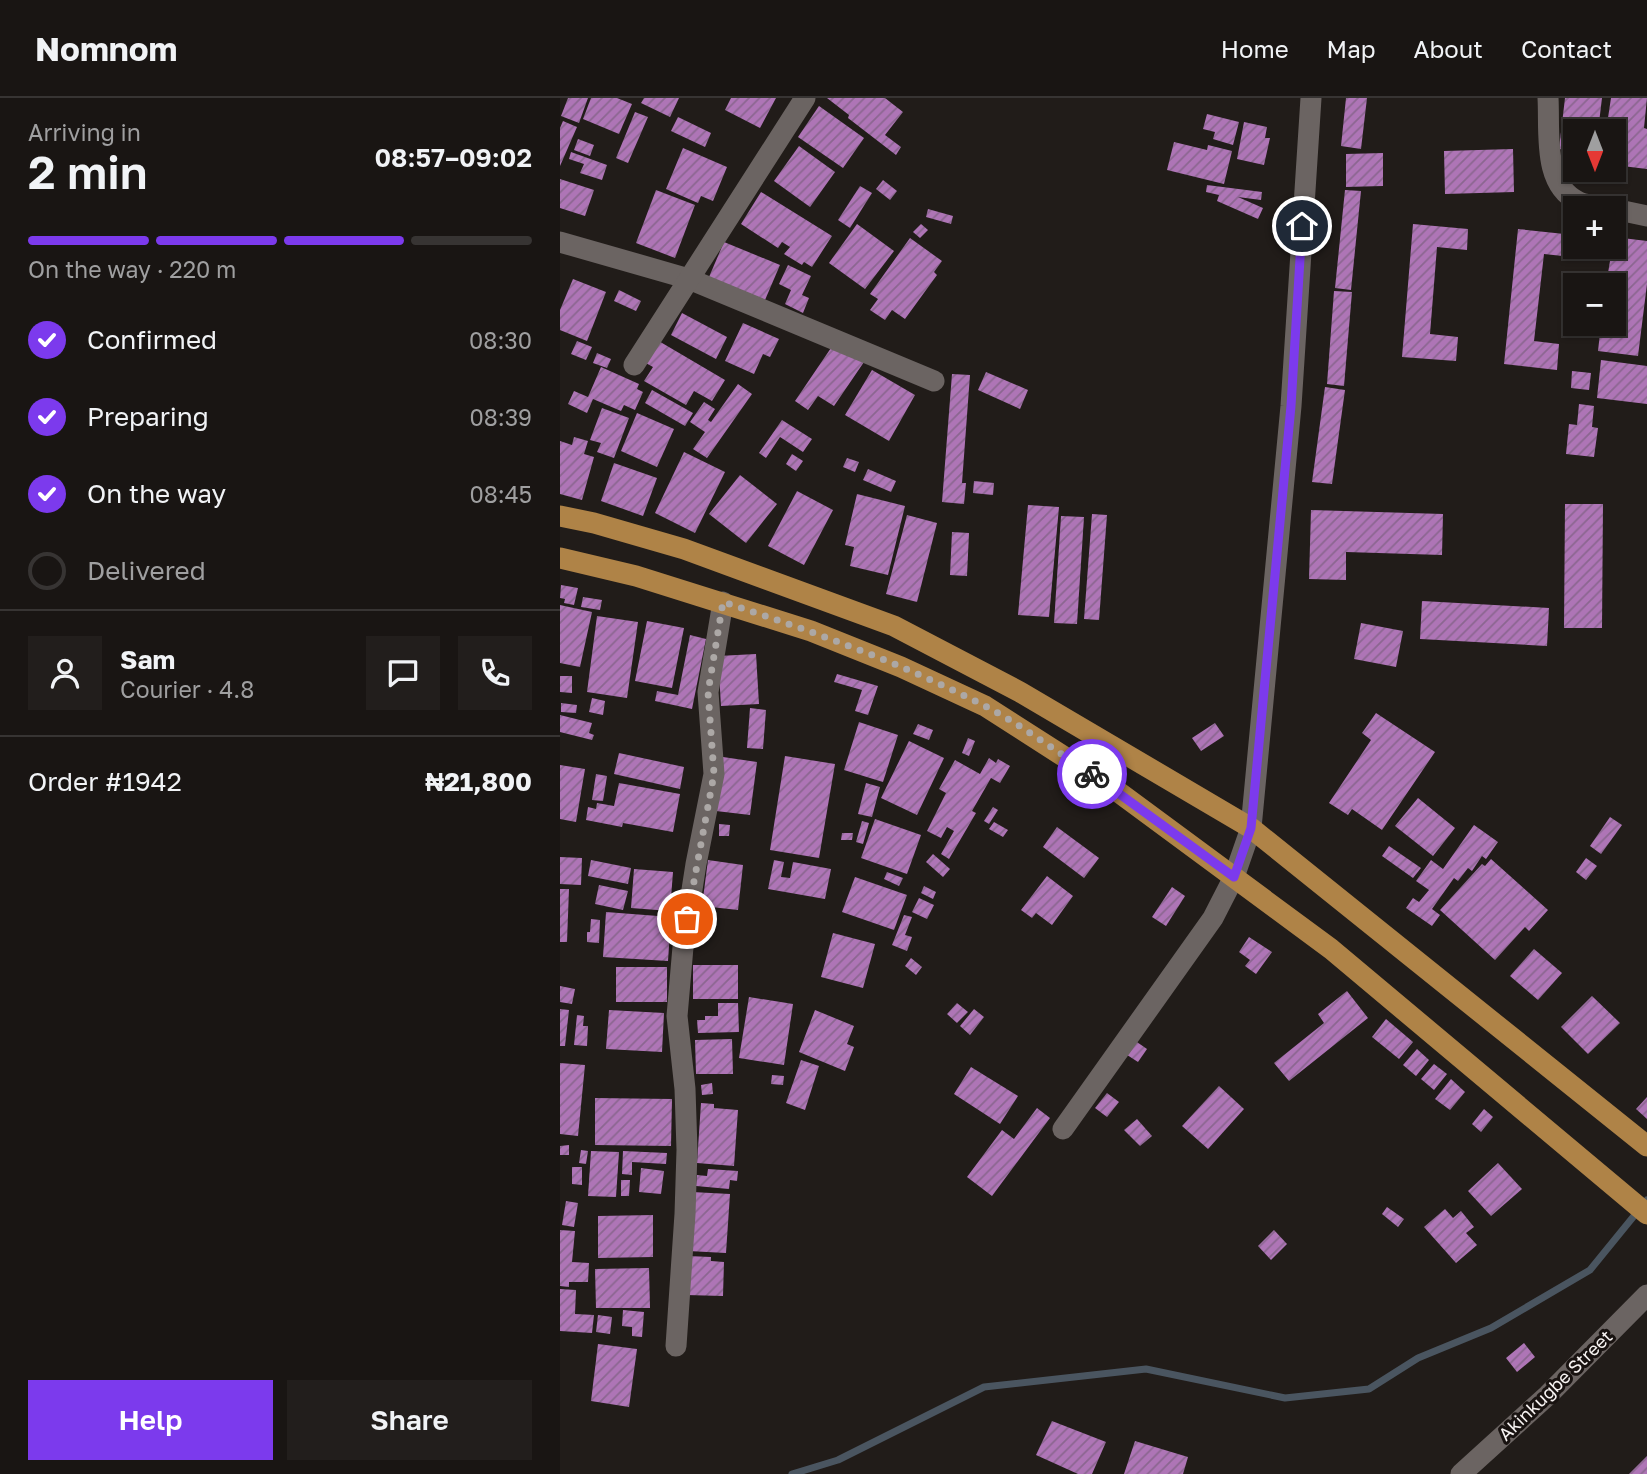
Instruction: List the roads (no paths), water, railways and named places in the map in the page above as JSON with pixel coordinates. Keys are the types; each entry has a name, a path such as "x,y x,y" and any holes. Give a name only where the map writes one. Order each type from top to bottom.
{"main road":[{"path":"560,516 684,549 894,626 1020,692 1251,828 1647,1146"},
{"path":"560,558 636,576 811,631 901,667 985,706 1114,788 1331,949 1647,1214"}],"street":[{"path":"634,365 805,98"},
{"path":"1063,1129 1213,918 1234,877 1251,828 1291,406 1311,98"},
{"path":"1548,98 1551,160 1556,182 1572,196"},
{"path":"1626,212 1647,216"},
{"path":"560,242 689,279 934,381"},
{"path":"676,1346 687,1150 685,1089 677,1016 683,947 714,774 708,692 723,602"},
{"name":"Akinkugbe Street","path":"1461,1474 1548,1395 1647,1295"}],"waterway":[{"path":"792,1474 838,1460 984,1387 1146,1369 1285,1398 1369,1389 1418,1358 1491,1328 1590,1270 1647,1200"}]}
